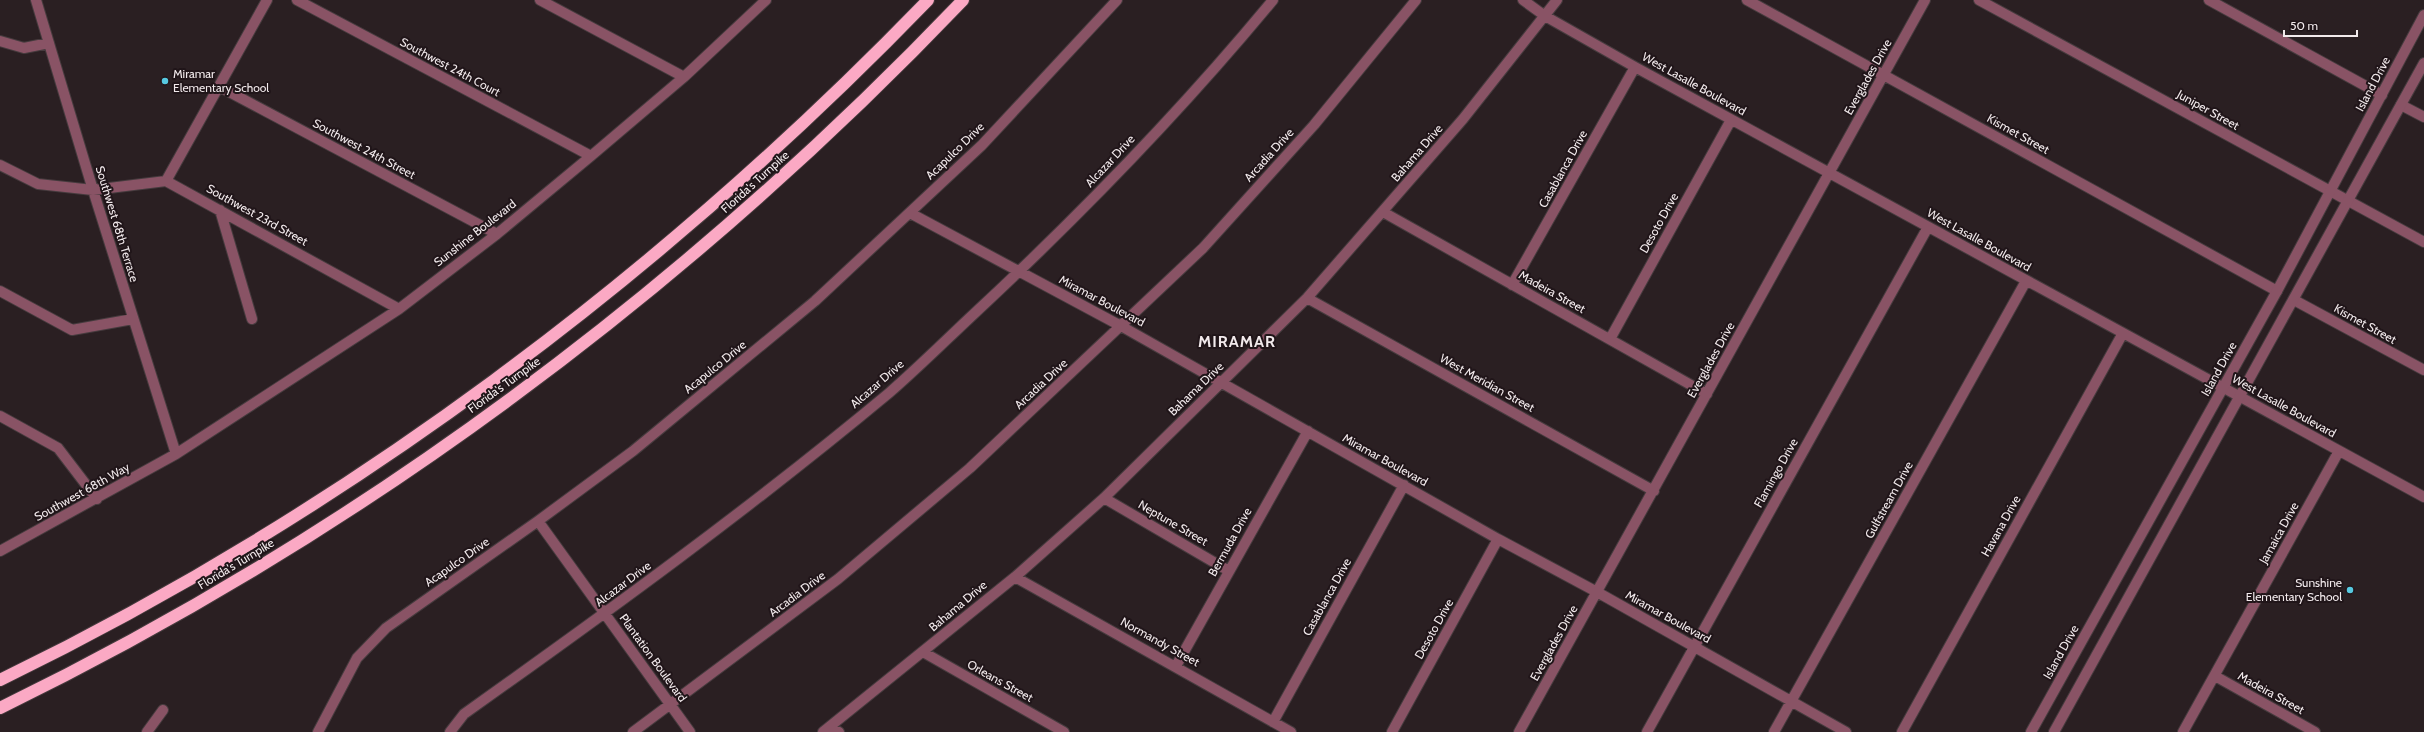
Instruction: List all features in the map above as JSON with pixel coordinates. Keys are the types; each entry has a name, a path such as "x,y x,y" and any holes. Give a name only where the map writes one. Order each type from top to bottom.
{"highway":[{"name":"Florida's Turnpike","path":"0,680 112,622 253,541 373,464 524,358 644,262 741,180 858,70 928,0"},
{"name":"Florida's Turnpike","path":"0,708 102,657 280,554 425,460 544,374 657,284 765,192 882,83 963,0"}],"street":[{"name":"Southwest 68th Terrace","path":"36,0 93,190 176,454"},
{"path":"0,165 38,184 93,190 166,181 220,87 267,0"},
{"name":"Southwest 24th Court","path":"297,0 591,156"},
{"path":"540,0 684,77"},
{"name":"Sunshine Boulevard","path":"176,454 399,309 497,234 684,77 766,0"},
{"name":"Acapulco Drive","path":"318,732 357,658 386,628 538,521 633,451 815,301 982,145 1117,0"},
{"name":"Alcazar Drive","path":"450,732 464,714 605,614 757,500 891,391 1019,272 1107,184 1234,47 1272,0"},
{"name":"Arcadia Drive","path":"633,732 838,579 970,468 1203,248 1314,125 1416,0"},
{"name":"West Lasalle Boulevard","path":"1524,0 1545,16 1635,67 2424,497"},
{"name":"Bahama Drive","path":"831,730 1015,577 1104,498 1307,298 1463,119 1557,0"},
{"name":"Kismet Street","path":"1747,0 2277,291"},
{"name":"Everglades Drive","path":"1519,732 1925,0"},
{"name":"Juniper Street","path":"1979,0 2424,242"},
{"path":"2209,0 2382,95"},
{"name":"Island Drive","path":"2031,732 2277,291 2424,15"},
{"path":"0,41 24,48 49,42"},
{"path":"2054,732 2424,63"},
{"name":"Casablanca Drive","path":"1512,284 1635,67"},
{"name":"Southwest 24th Street","path":"220,87 497,234"},
{"path":"2401,105 2424,117"},
{"name":"Desoto Drive","path":"1610,339 1732,120"},
{"name":"Southwest 23rd Street","path":"166,181 399,309"},
{"path":"220,210 252,319"},
{"name":"Madeira Street","path":"1383,212 1707,394"},
{"name":"Miramar Boulevard","path":"910,213 1222,382 1498,539 1597,592 1846,732"},
{"name":"Flamingo Drive","path":"1647,732 1928,226"},
{"name":"Gulfstream Drive","path":"1774,732 2026,281"},
{"path":"0,291 72,330 133,319"},
{"name":"West Meridian Street","path":"1307,298 1654,491"},
{"name":"Kismet Street","path":"2294,300 2424,370"},
{"name":"Havana Drive","path":"1902,732 2123,333"},
{"path":"0,416 58,448 97,499"},
{"name":"Bermuda Drive","path":"1176,666 1308,431"},
{"name":"Jamaica Drive","path":"2183,732 2339,451"},
{"name":"Southwest 68th Way","path":"0,551 97,499 176,454"},
{"name":"Casablanca Drive","path":"1273,722 1404,485"},
{"name":"Neptune Street","path":"1104,498 1229,571"},
{"name":"Plantation Boulevard","path":"538,521 690,732"},
{"name":"Desoto Drive","path":"1392,732 1498,539"},
{"name":"Normandy Street","path":"1015,577 1176,666 1291,732"},
{"name":"Orleans Street","path":"923,652 1064,732"},
{"name":"Madeira Street","path":"2214,676 2315,732"},
{"path":"147,732 163,710"}],"place":[{"name":"Miramar Elementary School","path":"165,81"},
{"name":"Sunshine Elementary School","path":"2350,590"}],"district":[{"name":"MIRAMAR","path":"1237,341"}]}
